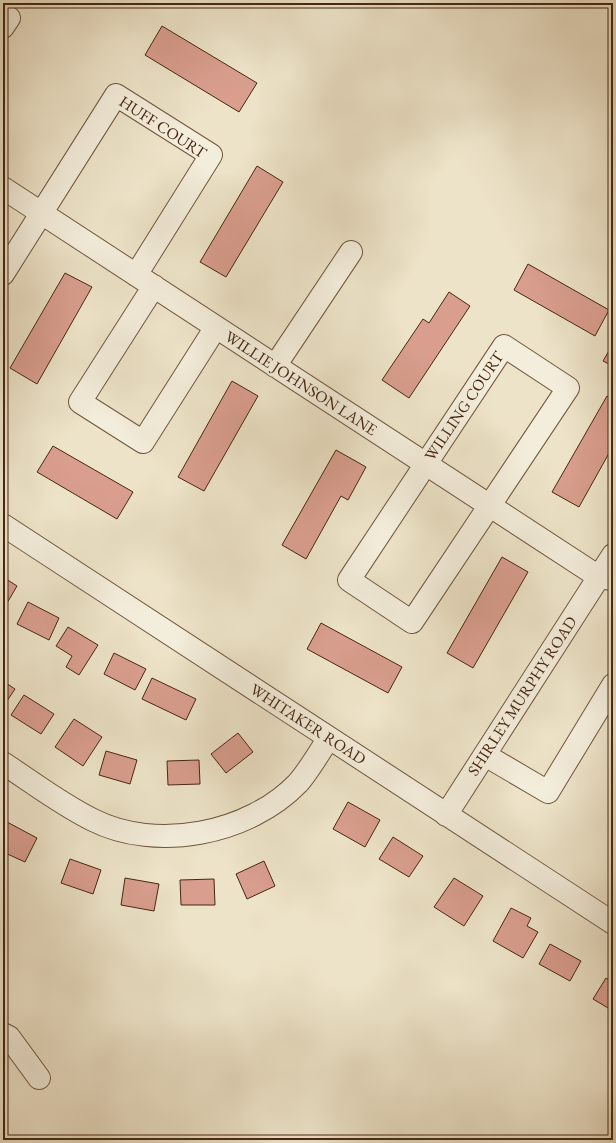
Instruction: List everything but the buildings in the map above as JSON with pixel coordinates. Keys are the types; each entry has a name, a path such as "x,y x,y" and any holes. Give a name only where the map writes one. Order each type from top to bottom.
{"street":[{"path":"3,14 9,18 3,27"},
{"name":"HUFF COURT","path":"3,274 116,95 211,155 145,281"},
{"name":"WILLIE JOHNSON LANE","path":"3,188 426,464 606,578"},
{"path":"275,366 351,252"},
{"path":"145,281 80,402 143,442 216,327"},
{"name":"WILLING COURT","path":"504,346 568,388 490,505 412,622 349,580 504,346"},
{"name":"WHITAKER ROAD","path":"3,525 613,923"},
{"name":"SHIRLEY MURPHY ROAD","path":"446,815 485,755 606,578 613,555"},
{"path":"485,755 548,792 613,685"},
{"path":"3,764 93,821 120,831 151,836 179,836 205,832 232,824 259,811 279,799 299,782 329,738"},
{"path":"3,1034 9,1038 39,1078"}]}
